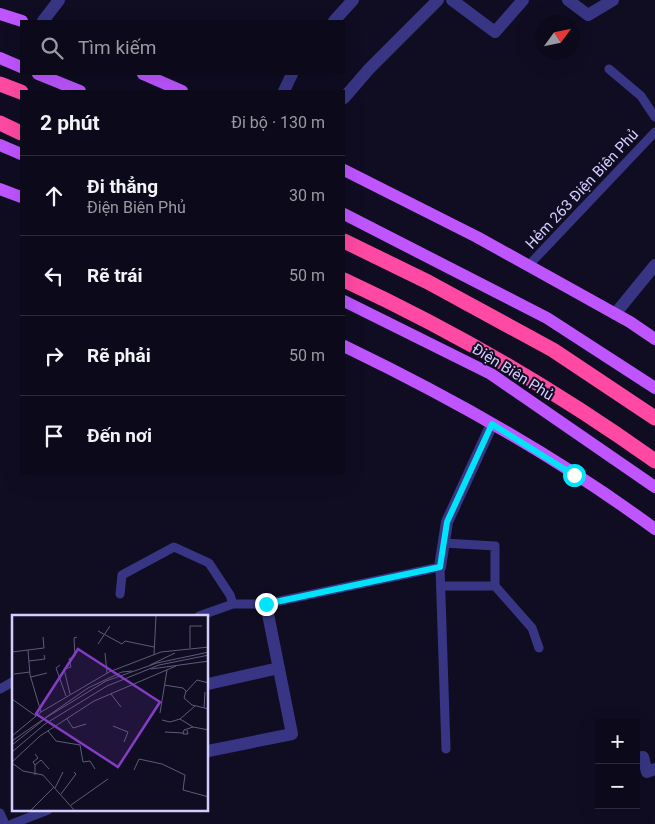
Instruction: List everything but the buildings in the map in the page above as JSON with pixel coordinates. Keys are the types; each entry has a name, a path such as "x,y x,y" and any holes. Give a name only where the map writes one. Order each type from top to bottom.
{"highway":[{"path":"0,84 20,92"},
{"path":"0,124 20,133"},
{"path":"345,241 428,282 553,350 655,418"},
{"name":"Điện Biên Phủ","path":"345,280 449,332 528,376 592,416 655,462"}],"main road":[{"path":"0,14 20,20"},
{"path":"0,58 20,67"},
{"path":"40,75 78,90"},
{"path":"145,75 180,90"},
{"path":"0,145 20,154"},
{"path":"345,171 528,266 615,314 655,339"},
{"path":"0,189 20,197"},
{"path":"345,215 547,318 655,388"},
{"name":"Điện Biên Phủ","path":"345,301 491,374 655,487"},
{"path":"345,347 492,424 574,475 655,529"}],"street":[{"path":"44,20 59,0"},
{"path":"335,20 353,0"},
{"path":"345,97 369,69 438,0"},
{"path":"452,0 494,32 523,0"},
{"path":"568,0 588,16 613,0"},
{"path":"284,90 292,75"},
{"path":"615,314 655,265"},
{"path":"440,567 447,522 492,424"},
{"path":"209,751 292,734 266,604"},
{"path":"209,684 279,668"},
{"path":"640,758 643,758 647,772 655,769"}],"lane":[{"path":"609,70 641,96 655,116"},
{"name":"Hẻm 263 Điện Biên Phủ","path":"528,266 655,132"},
{"path":"444,543 494,546 496,586 532,628 539,648"},
{"path":"120,594 122,575 174,546 209,563 230,595 233,604"},
{"path":"202,615 233,604 266,604 440,567 446,750"},
{"path":"441,586 496,586"},
{"path":"0,689 12,682"},
{"path":"12,824 43,812"},
{"path":"0,813 5,824"}],"route":[{"path":"266,604 440,567 447,522 492,424 574,475"}]}
